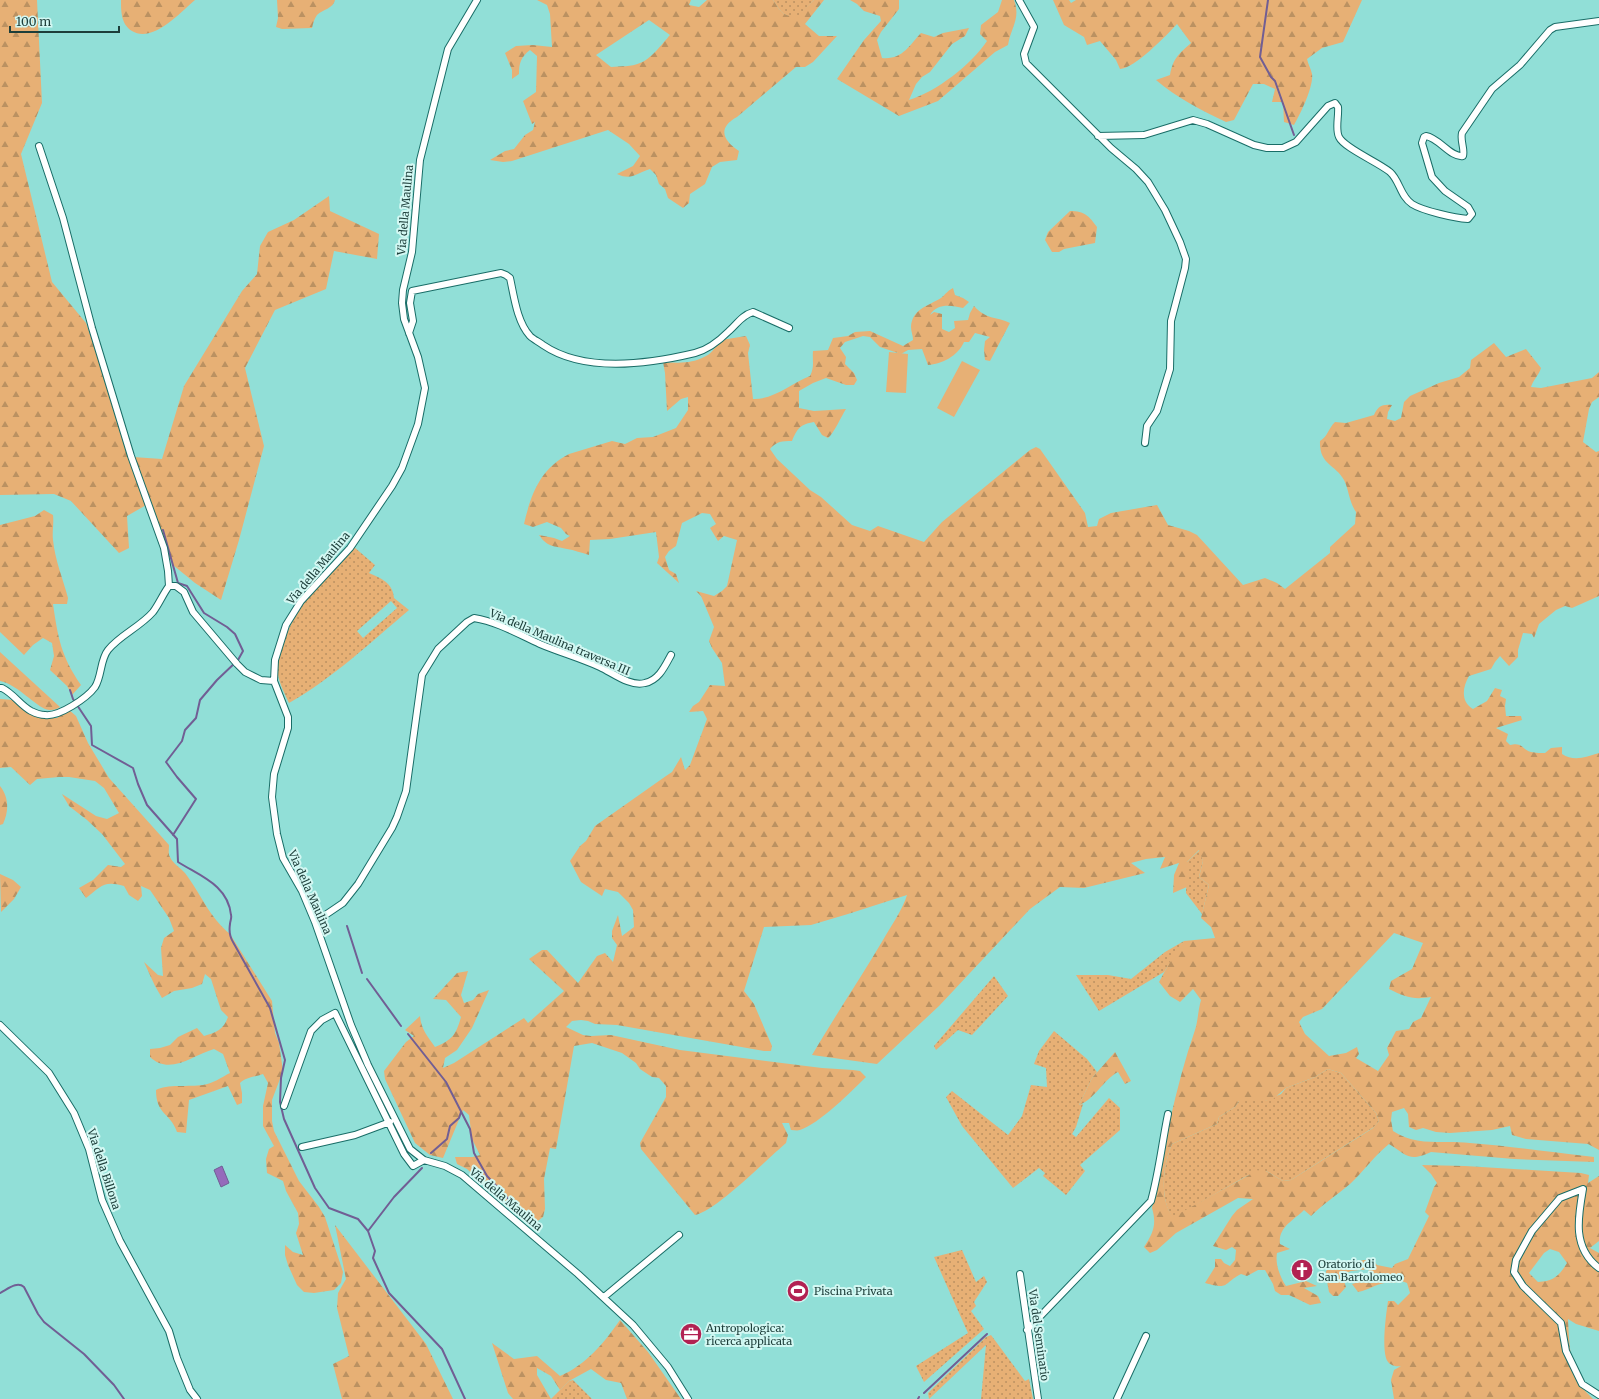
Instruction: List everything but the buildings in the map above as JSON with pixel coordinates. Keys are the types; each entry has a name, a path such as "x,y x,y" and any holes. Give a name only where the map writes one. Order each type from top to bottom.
{"street":[{"name":"Via della Maulina","path":"477,0 448,49 420,160 415,209 416,220 412,252 403,290 402,303 404,319 418,357 425,388 418,424 412,444 402,468 392,486 350,548 301,601 286,626 275,660 274,681 288,717 288,728 275,767 273,782 272,797 277,834 283,858 302,892 315,922 351,1025 368,1065 410,1149 424,1160 445,1166 462,1175 604,1297 633,1325 668,1367 688,1399"},
{"path":"1019,0 1034,27 1024,54 1026,63 1110,148 1136,169 1148,182 1166,210 1186,259 1171,321 1170,368 1157,411 1147,426 1145,443"},
{"path":"1098,136 1144,135 1193,120 1207,124 1254,146 1283,148 1296,142 1328,106 1335,103 1338,107 1339,136 1343,143 1379,164 1391,173 1399,182 1407,200 1416,206 1431,211 1466,219 1472,214 1468,207 1445,191 1432,177 1422,143 1423,139 1426,136 1434,138 1459,157 1463,156 1464,153 1461,142 1462,133 1492,89 1520,65 1550,30 1555,27 1599,21"},
{"path":"0,688 11,693 24,707 47,716 63,711 81,702 95,687 107,651 116,641 134,629 152,613 169,586 164,548 128,448 92,328 63,218 39,146"},
{"path":"409,333 413,321 410,303 412,291 501,273 510,278 518,312 524,327 530,336 550,350 569,357 589,361 630,364 695,353 703,350 722,337 744,315 753,312 788,328"},
{"path":"169,586 176,586 184,592 193,612 235,662 246,672 261,680 274,681"},
{"name":"Via della Maulina traversa III","path":"315,922 343,903 358,884 392,828 406,791 422,675 438,649 467,622 474,618 501,626 636,684 651,681 658,676 671,655"},
{"path":"284,1106 311,1031 322,1020 335,1013 404,1154 413,1166 424,1160"},
{"name":"Via della Billona","path":"0,1025 49,1073 74,1113 88,1148 102,1200 120,1241 169,1331 177,1358 190,1390 197,1399"},
{"path":"1027,1330 1151,1201 1158,1176 1162,1143 1168,1114"},
{"path":"302,1147 355,1134 395,1120"},
{"path":"1599,1268 1583,1249 1578,1228 1582,1189 1560,1198 1532,1231 1516,1260 1514,1272 1524,1286 1561,1323 1566,1351 1582,1384 1599,1395"},
{"path":"604,1297 679,1235"},
{"name":"Via del Seminario","path":"1020,1274 1038,1399"},
{"path":"1117,1399 1146,1336"}],"green space":[{"path":"0,0 37,0 42,103 21,154 52,282 86,323 133,457 162,459 184,386 242,291 257,274 260,246 268,232 294,220 329,196 330,211 379,234 377,259 334,251 326,289 275,310 245,368 264,446 239,540 221,600 195,583 173,565 148,504 127,516 129,548 119,553 71,501 54,494 0,495"},
{"path":"121,0 195,0 166,25 157,30 140,34 132,31 126,25 122,13"},
{"path":"277,0 335,0 330,7 317,15 312,28 282,29 276,27 278,18"},
{"path":"537,0 691,0 689,5 699,7 707,0 773,0 778,8 786,15 798,16 814,0 824,0 805,24 819,36 837,36 813,62 805,67 796,67 727,125 724,134 729,143 739,151 737,160 720,162 712,167 705,184 690,194 689,203 683,208 668,198 665,189 659,184 656,175 650,169 630,177 617,174 633,166 640,156 629,144 608,130 512,161 503,162 490,160 505,151 514,149 525,135 533,130 535,122 532,124 523,101 536,92 537,56 530,50 524,55 519,67 519,74 512,79 512,70 505,53 516,46 533,45 552,47 550,14 547,5","holes":["649,20 670,35 652,55 644,61 630,66 611,67 596,55"]},
{"path":"773,0 814,0 798,17 789,16 783,13"},
{"path":"850,0 899,0 899,9 881,32 877,40 882,58 895,57 900,54 909,47 921,33 934,37 943,33 969,28 965,36 952,44 930,72 922,77 916,84 909,100 942,84 972,59 987,41 980,34 981,25 998,12 1002,0 1014,0 1016,7 1016,18 1008,45 995,52 938,101 899,116 837,79 864,40 881,21 880,16 864,11"},
{"path":"1053,0 1069,0 1071,3 1076,0 1362,0 1343,42 1322,48 1307,59 1312,74 1311,86 1303,108 1294,125 1284,122 1283,102 1272,102 1275,89 1264,84 1253,84 1234,120 1226,122 1181,98 1156,80 1170,75 1177,57 1191,43 1177,24 1142,58 1126,68 1120,69 1116,60 1100,41 1087,45 1084,37 1064,25"},
{"path":"1070,211 1083,213 1094,223 1097,227 1095,243 1064,249 1059,252 1052,252 1045,240 1048,232"},
{"path":"953,288 955,295 969,302 963,308 945,306 936,308 933,311 930,315 934,312 942,314 942,329 949,332 955,328 954,321 968,320 974,306 987,316 1010,323 990,361 985,360 984,350 985,341 990,337 975,333 969,342 964,342 954,355 939,363 928,365 922,349 908,350 901,354 880,347 870,337 863,336 845,342 840,348 846,357 845,364 854,373 857,380 854,385 846,385 826,378 799,391 799,408 814,411 846,409 835,429 828,438 822,435 814,422 805,424 797,430 792,441 780,442 775,444 770,449 777,459 810,490 821,497 852,525 870,531 878,526 924,542 942,522 1030,450 1036,447 1040,449 1085,513 1088,527 1097,526 1099,519 1111,513 1157,505 1168,525 1197,535 1243,585 1265,578 1277,583 1285,589 1330,553 1330,547 1355,524 1356,512 1344,480 1328,464 1320,449 1320,441 1325,437 1335,422 1346,423 1374,415 1383,405 1392,405 1388,412 1387,419 1395,421 1401,418 1404,402 1410,396 1439,383 1459,377 1470,368 1471,360 1494,343 1506,357 1526,349 1541,368 1531,387 1541,388 1592,378 1599,372 1599,397 1592,402 1589,409 1583,442 1596,452 1599,451 1599,596 1572,608 1565,606 1556,610 1539,624 1534,638 1532,634 1523,633 1518,650 1518,657 1509,666 1500,656 1491,669 1469,676 1465,685 1464,694 1466,703 1473,709 1487,701 1495,688 1502,690 1500,696 1506,699 1506,716 1521,716 1522,720 1496,728 1508,734 1506,741 1510,745 1517,744 1528,751 1540,753 1545,753 1551,748 1562,747 1562,754 1571,758 1585,757 1599,753 1599,1150 1588,1144 1526,1139 1512,1135 1510,1126 1492,1130 1450,1133 1436,1132 1423,1128 1416,1130 1409,1127 1408,1114 1404,1108 1392,1112 1391,1120 1393,1131 1411,1139 1430,1142 1485,1144 1594,1157 1594,1162 1514,1159 1431,1152 1418,1157 1413,1157 1389,1144 1350,1184 1320,1207 1311,1216 1304,1210 1287,1225 1281,1233 1280,1244 1290,1249 1277,1253 1277,1266 1286,1286 1306,1281 1317,1286 1304,1288 1318,1296 1321,1303 1310,1305 1289,1295 1281,1295 1275,1291 1273,1284 1265,1270 1258,1270 1247,1276 1241,1274 1222,1286 1205,1283 1215,1267 1215,1259 1221,1259 1224,1263 1230,1266 1235,1260 1236,1250 1232,1247 1226,1250 1213,1246 1237,1210 1253,1199 1238,1198 1176,1233 1157,1250 1150,1253 1144,1247 1153,1229 1154,1219 1152,1208 1166,1141 1176,1096 1196,1027 1201,1000 1193,989 1180,1002 1170,996 1159,982 1173,956 1184,941 1215,938 1211,927 1201,918 1209,885 1199,877 1203,861 1199,850 1187,862 1187,887 1173,893 1174,875 1179,863 1160,869 1165,857 1146,859 1131,863 1145,873 1084,888 1060,887 1030,909 939,1006 877,1064 812,1055 896,918 907,895 811,925 764,927 744,991 754,1004 772,1046 771,1051 617,1025 595,1024 581,1020 572,1021 566,1027 583,1035 611,1035 680,1050 822,1068 860,1071 866,1077 826,1114 808,1127 799,1130 791,1130 789,1123 782,1123 788,1135 786,1143 728,1195 704,1211 695,1215 641,1149 640,1143 666,1097 666,1086 659,1078 652,1077 640,1069 636,1063 622,1053 592,1043 574,1046 556,1149 550,1148 544,1179 545,1209 543,1217 531,1226 467,1169 457,1164 455,1157 473,1157 480,1155 472,1139 469,1115 463,1110 443,1158 430,1155 415,1143 385,1079 384,1071 406,1042 414,1036 405,1030 420,1016 423,1029 435,1047 446,1042 455,1033 461,1017 446,1000 433,999 457,973 468,971 461,995 464,1003 473,1000 478,994 489,990 472,1028 457,1050 445,1058 443,1068 454,1063 524,1018 528,1023 564,991 529,959 542,950 547,950 578,983 597,956 605,953 613,962 617,945 612,938 612,931 618,915 622,936 634,927 633,910 629,903 618,892 605,889 602,896 581,882 570,861 580,846 586,841 595,826 672,772 681,757 685,770 690,765 707,719 703,711 689,712 693,706 699,702 710,685 725,686 722,663 709,641 714,627 701,596 696,591 714,596 727,586 737,540 724,536 718,541 710,528 716,524 710,514 702,513 682,523 676,546 669,551 665,557 669,570 676,574 679,583 657,563 659,557 656,532 610,539 590,540 589,555 545,542 539,535 562,541 570,536 561,528 547,522 533,527 524,524 538,483 551,467 569,454 612,441 625,444 637,438 653,437 676,428 688,410 688,397 681,399 667,411 663,362 680,363 701,359 708,355 721,340 746,336 750,345 748,353 753,399 768,397 810,376 813,366 813,351 828,350 833,338 848,336 855,332 870,331 903,346 913,340 911,327 914,316","holes":["1394,933 1423,943 1412,969 1391,981 1389,989 1409,997 1431,997 1421,1018 1413,1022 1409,1029 1396,1031 1387,1048 1389,1055 1378,1071 1356,1058 1359,1054 1357,1047 1346,1053 1329,1056 1305,1034 1299,1022 1303,1017 1322,1009","1328,1069 1341,1073 1376,1113 1379,1121 1373,1128 1291,1180 1283,1181 1266,1171 1254,1170 1249,1175 1173,1217 1169,1210 1164,1192 1166,1162 1172,1144 1217,1124 1219,1117 1235,1107 1239,1101 1272,1100 1286,1088 1315,1077"]},
{"path":"889,352 908,354 906,393 886,392"},
{"path":"962,361 980,370 954,417 937,408"},
{"path":"44,510 53,515 54,547 68,598 67,604 53,604 61,646 74,675 81,685 72,695 67,686 50,670 54,656 52,643 43,638 33,645 24,655 0,632 0,525 35,516"},
{"path":"354,547 375,565 369,573 386,582 391,588 394,598 409,610 336,671 289,703 277,670 278,658 284,640 302,604","holes":["391,601 397,608 363,638 357,631"]},
{"path":"0,652 60,707 53,710 45,709 18,689 0,681"},
{"path":"0,699 14,700 26,712 47,718 57,718 68,709 76,716 88,743 109,778 169,845 169,854 171,859 191,881 216,920 230,934 272,1001 275,1033 279,1043 283,1071 272,1100 272,1121 274,1131 299,1181 325,1217 343,1272 341,1283 334,1290 314,1293 304,1292 297,1285 288,1265 285,1255 285,1245 293,1252 303,1255 296,1233 299,1224 298,1213 286,1191 283,1181 267,1173 266,1159 269,1149 274,1146 263,1126 263,1106 268,1083 263,1074 248,1078 240,1083 242,1103 237,1105 228,1086 189,1100 186,1133 177,1132 174,1125 158,1104 156,1090 160,1088 198,1086 213,1082 230,1073 223,1054 214,1049 182,1062 165,1065 150,1057 150,1049 170,1045 178,1037 197,1028 204,1036 213,1033 222,1028 228,1017 221,1010 211,979 205,974 202,984 192,988 174,991 162,998 144,962 158,975 163,976 161,948 164,938 174,931 169,918 150,890 141,886 142,896 138,901 129,895 124,886 107,884 99,887 86,898 79,888 93,880 108,865 121,867 125,864 102,834 69,806 62,794 96,816 107,819 119,813 104,788 95,781 59,777 37,779 30,785 11,767 0,768"},
{"path":"0,786 5,795 7,809 3,824 0,825"},
{"path":"1200,850 1203,861 1199,877 1209,885 1202,914 1186,893 1187,862"},
{"path":"0,874 13,880 21,887 14,899 1,912"},
{"path":"1184,941 1164,972 1099,1011 1076,975 1108,975 1131,979 1165,952"},
{"path":"994,976 1008,996 972,1035 958,1030 936,1050 934,1046"},
{"path":"1054,1031 1087,1059 1097,1072 1092,1078 1079,1105 1083,1104 1076,1127 1072,1134 1076,1137 1109,1098 1120,1108 1120,1130 1080,1165 1085,1171 1066,1195 1043,1176 1045,1173 1039,1168 1013,1188 962,1126 946,1097 952,1091 1008,1135 1022,1116 1031,1085 1047,1087 1046,1068 1034,1064 1039,1051"},
{"path":"1115,1052 1131,1081 1125,1084 1118,1072 1113,1075 1090,1098 1079,1105 1092,1078"},
{"path":"1328,1069 1341,1073 1376,1113 1379,1121 1374,1127 1291,1180 1283,1181 1266,1171 1249,1175 1173,1218 1164,1192 1166,1162 1172,1144 1217,1124 1219,1117 1235,1107 1239,1101 1265,1101 1281,1094 1286,1088 1315,1077"},
{"path":"1422,1165 1581,1173 1589,1175 1588,1183 1599,1176 1599,1241 1590,1248 1599,1253 1599,1331 1576,1324 1568,1319 1574,1369 1581,1386 1593,1399 1394,1399 1391,1380 1394,1370 1401,1366 1392,1365 1386,1358 1384,1338 1386,1314 1388,1301 1394,1301 1398,1305 1410,1293 1407,1283 1399,1280 1395,1283 1385,1283 1358,1292 1352,1284 1373,1278 1368,1269 1351,1271 1342,1275 1346,1287 1338,1296 1333,1296 1329,1292 1326,1271 1333,1265 1336,1268 1354,1265 1359,1261 1364,1260 1374,1261 1377,1265 1392,1268 1395,1264 1408,1259 1429,1216 1425,1212 1434,1187 1437,1183","holes":["1550,1249 1559,1252 1567,1263 1564,1268 1556,1277 1538,1282 1529,1273 1544,1253"]},
{"path":"335,1225 426,1344 453,1399 342,1399 333,1364 349,1356 337,1308 338,1293 346,1279"},
{"path":"962,1250 976,1282 984,1276 987,1282 974,1302 976,1306 971,1311 984,1329 924,1382 916,1366 968,1333 934,1257"},
{"path":"620,1320 648,1352 681,1399 627,1399 621,1383 606,1380 591,1369 569,1381 560,1390 551,1376 537,1368 537,1375 551,1399 513,1399 508,1393 492,1343 514,1359 537,1356 560,1376 586,1360 608,1337"},
{"path":"991,1335 1025,1381 1029,1379 1033,1399 981,1399 986,1345 929,1399 928,1393 986,1337"},
{"path":"573,1380 592,1399 551,1399 569,1381"}],"shaded area":[{"path":"222,1166 229,1183 221,1187 214,1170"}],"waterway":[{"path":"1268,0 1260,57 1271,77 1275,81 1294,135"},
{"path":"163,530 178,583 187,586 204,613 227,627 235,634 243,651 238,660 217,680 200,700 196,718 185,730 182,741 166,762 196,799 173,835"},
{"path":"70,690 73,699 91,726 92,745 133,768 147,805 177,839 178,862 212,882 225,896 229,905 231,916 230,936 270,1008 285,1060 281,1078 280,1102 284,1119 315,1188 329,1208 358,1219 368,1231 375,1251 373,1258 389,1293 442,1349 465,1399"},
{"path":"347,926 362,973"},
{"path":"367,979 401,1026"},
{"path":"408,1034 446,1082 470,1129 474,1153 487,1176 532,1224"},
{"path":"431,1153 447,1139 450,1126 459,1118 461,1112"},
{"path":"368,1231 394,1197 422,1168"},
{"path":"0,1293 15,1285 21,1285 24,1287 38,1314 44,1322 84,1354 114,1385 124,1399"},
{"path":"924,1393 987,1334"}],"place":[{"name":"Oratorio di San Bartolomeo","path":"1302,1270"},
{"name":"Piscina Privata","path":"798,1291"},
{"name":"Antropologica: ricerca applicata","path":"691,1334"}]}
